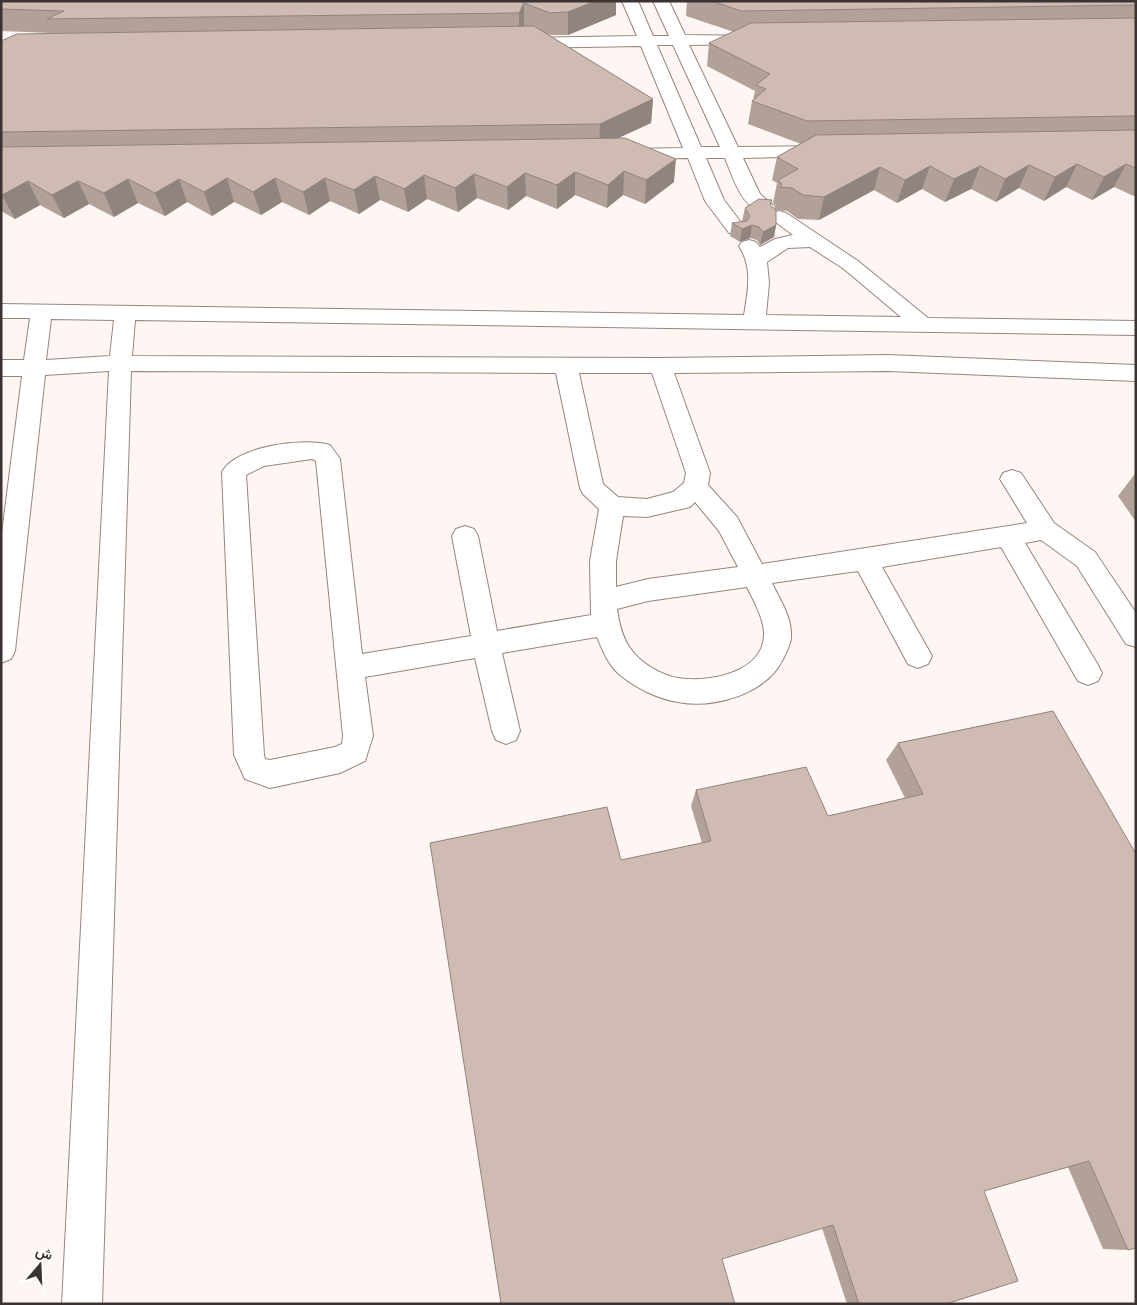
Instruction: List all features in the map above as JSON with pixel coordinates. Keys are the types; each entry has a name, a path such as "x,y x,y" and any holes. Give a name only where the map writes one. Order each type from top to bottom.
{"street":[{"path":"630,1 715,200 736,229"},
{"path":"661,1 730,152 766,207 851,265 922,324"},
{"path":"508,43 768,39"},
{"path":"605,154 839,150"},
{"path":"715,200 731,204 766,207"},
{"path":"754,322 759,273 753,254 794,240 814,241"},
{"path":"1,311 1136,328"},
{"path":"1,651 41,312"},
{"path":"82,1304 120,363 126,313"},
{"path":"1,368 120,363 566,366 888,363 1136,372"},
{"path":"566,366 592,488 612,506 647,508 681,500 696,487 698,473 660,366"},
{"path":"312,450 322,451 328,459 350,668 358,736 355,752 340,760 270,774 255,769 249,755 234,472 241,465 252,460 312,450"},
{"path":"1012,479 1046,530 1086,559 1136,636"},
{"path":"612,506 604,544 602,582 605,612 618,655 638,673 663,685 684,691 738,684 761,670 775,651 779,632 755,576 728,523 696,487"},
{"path":"350,668 486,645 605,612 648,590 865,560 1046,530"},
{"path":"466,536 486,645 506,731"},
{"path":"1008,537 1088,673"},
{"path":"865,560 918,656"}],"building":[{"path":"1,1 595,1 568,12 550,13 524,3 519,13 47,19 64,11 1,9"},
{"path":"712,1 1136,1 1136,5 741,11"},
{"path":"1136,18 1136,116 807,121 752,101 766,89 756,85 770,74 709,43 751,23"},
{"path":"534,26 653,99 600,124 1,132 1,41 17,34"},
{"path":"1136,130 1136,168 1126,164 1104,177 1077,164 1055,177 1029,165 1005,179 980,166 954,179 930,166 905,180 880,167 824,197 803,195 792,188 780,187 782,184 778,180 798,169 777,157 816,135"},
{"path":"625,138 676,159 646,180 624,171 608,185 575,172 557,185 525,173 507,187 474,174 455,188 424,175 404,189 375,176 354,190 325,178 303,192 275,178 253,192 227,178 204,192 179,179 155,193 128,179 104,193 78,181 52,195 28,181 1,195 1,147"},
{"path":"759,199 772,200 770,205 776,210 776,225 763,232 759,227 752,225 742,229 732,223 747,221 750,216 745,208"},
{"path":"1053,711 1136,854 1136,1248 1128,1250 1089,1161 984,1191 1018,1281 946,1304 859,1304 833,1225 722,1259 735,1304 501,1304 430,843 607,807 621,860 711,841 696,790 806,767 828,816 923,794 898,743"}]}
